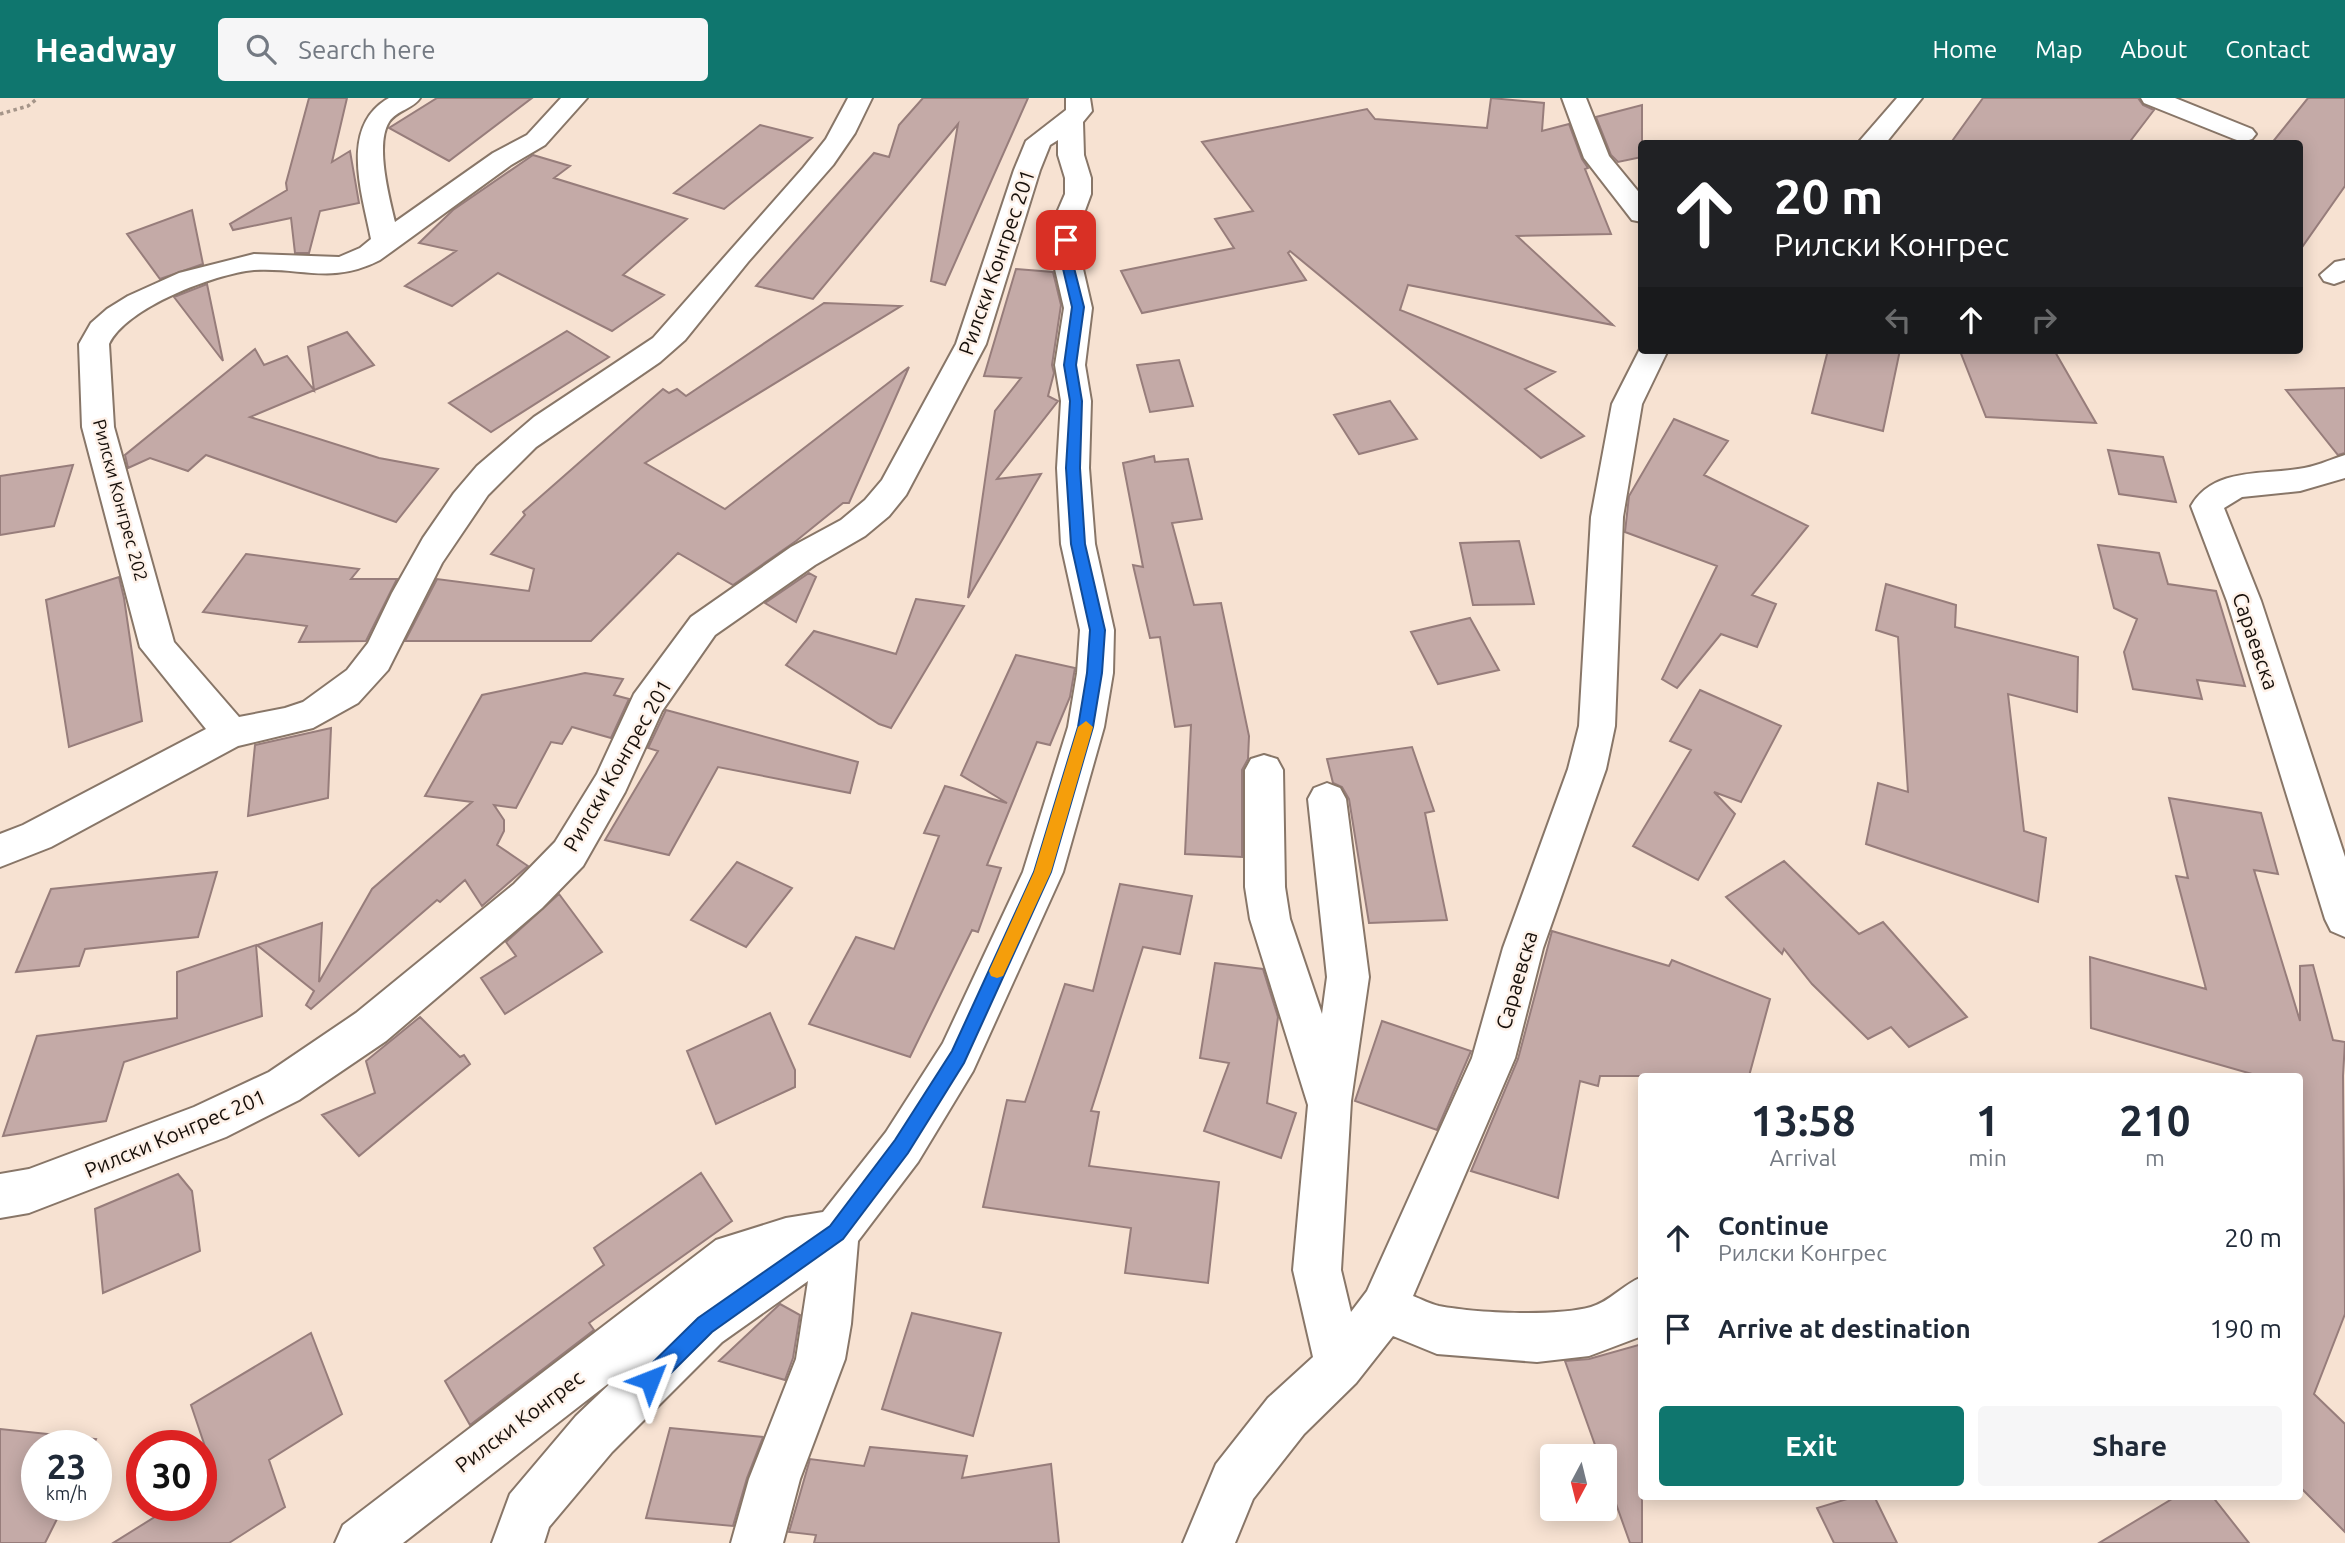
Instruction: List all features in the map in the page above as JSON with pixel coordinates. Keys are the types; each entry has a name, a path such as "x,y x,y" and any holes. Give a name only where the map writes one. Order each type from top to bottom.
{"street":[{"path":"385,241 371,135 382,114 408,98"},
{"name":"Рилски Конгрес 202","path":"231,733 158,648 98,427 94,344 96,334 106,321 126,307 208,273 253,262 335,268 368,257 385,241 502,159 536,140 575,98"},
{"path":"0,851 37,836 231,733 305,719 333,703 362,678 384,647 408,594 439,539 487,475 514,448 567,408 652,354 673,336 738,257 810,177 837,142 860,98"},
{"path":"1574,98 1597,158 1638,209"},
{"path":"1875,140 1910,98"},
{"path":"2153,98 2244,134"},
{"path":"518,1543 528,1512 594,1434 705,1325 836,1233 902,1147 958,1057 1043,872 1086,727 1095,673 1097,630 1078,544 1073,468 1076,401 1070,365 1078,307 1066,256 1066,224 1078,194 1078,178 1072,155 1074,110"},
{"name":"Рилски Конгрес 201","path":"0,1196 29,1191 152,1145 210,1122 284,1086 371,1027 528,896 569,854 612,780 647,704 703,626 803,556 853,528 877,508 895,487 971,344 1027,170 1039,141 1074,110"},
{"name":"Сараевска","path":"1209,1543 1234,1482 1286,1416 1339,1366 1384,1308 1493,1058 1523,948 1587,769 1597,726 1607,517 1627,404 1651,354"},
{"name":"Сараевска","path":"2345,466 2294,481 2251,483 2215,495 2207,506 2244,601 2345,919"},
{"path":"1264,770 1265,887 1270,919 1330,1105"},
{"path":"1327,799 1348,976 1330,1105 1317,1270 1339,1366"},
{"path":"757,1543 762,1517 784,1451 816,1374 827,1319 836,1233"},
{"name":"Рилски Конгрес","path":"361,1543 733,1257 786,1241 836,1233"},
{"path":"1384,1308 1437,1329 1537,1338 1589,1332 1626,1318 1638,1305"}],"path":[{"path":"0,114 29,106 38,98"}],"building":[{"path":"309,98 347,98 332,162 350,151 359,203 320,211 309,253 295,253 291,218 233,230 230,224 287,190 286,183"},
{"path":"437,98 532,98 449,161 389,128"},
{"path":"923,98 1028,98 945,285 931,281 958,124 813,299 756,286 874,153 889,157 899,125"},
{"path":"1491,98 1544,103 1542,131 1569,124 1611,234 1517,236 1613,325 1408,285 1400,310 1555,372 1525,389 1584,436 1541,458 1290,251 1288,253 1306,280 1142,313 1121,271 1234,248 1215,219 1253,211 1202,142 1367,109 1375,119 1487,128"},
{"path":"1983,98 2138,98 2143,105 2154,110 2131,140 1953,140"},
{"path":"2308,98 2345,98 2345,186 2303,246 2303,140 2274,140"},
{"path":"1642,105 1642,140 1638,140 1638,158 1618,162 1611,155 1596,117"},
{"path":"760,125 812,138 724,209 674,193"},
{"path":"533,155 570,166 554,178 687,219 623,275 664,295 612,331 498,273 452,306 405,286 456,251 419,243 453,210"},
{"path":"192,210 203,264 160,279 127,234"},
{"path":"1016,269 1053,272 1061,305 1052,365 1054,373 1048,396 1058,401 997,479 1041,474 968,598 995,411 1021,378 984,376"},
{"path":"207,284 223,361 174,297"},
{"path":"824,303 901,306 645,463 725,509 909,367 849,503 843,503 796,541 733,585 678,553 591,641 405,641 437,579 529,591 534,569 491,554 525,515 523,512 663,389 669,393 677,389 686,396"},
{"path":"567,331 609,357 491,432 449,403"},
{"path":"347,332 374,365 250,417 379,458 438,469 396,522 206,455 188,471 150,458 128,468 125,455 255,349 264,365 287,356 314,390 308,347"},
{"path":"1827,354 1899,354 1883,431 1812,413"},
{"path":"1961,354 2056,354 2096,423 1986,417"},
{"path":"1179,360 1193,406 1150,412 1137,365"},
{"path":"2345,388 2345,453 2338,455 2286,390"},
{"path":"1390,401 1417,439 1359,454 1334,415"},
{"path":"1674,419 1728,441 1704,475 1808,526 1752,595 1776,604 1757,647 1721,634 1677,688 1662,679 1717,566 1625,532 1629,496"},
{"path":"2108,450 2163,457 2176,502 2119,494"},
{"path":"1154,456 1155,462 1188,459 1202,519 1172,523 1194,605 1221,603 1249,736 1248,759 1242,770 1242,857 1185,854 1191,725 1175,727 1160,637 1150,638 1133,565 1143,567 1123,463"},
{"path":"73,465 54,526 0,535 0,476"},
{"path":"1519,541 1534,604 1473,605 1460,543"},
{"path":"2098,545 2159,553 2168,584 2216,591 2245,686 2197,680 2202,699 2133,689 2124,652 2137,619 2114,608"},
{"path":"246,554 359,569 351,579 397,579 366,641 299,642 307,626 203,612"},
{"path":"809,573 816,577 796,622 765,603"},
{"path":"119,577 142,721 69,747 46,600"},
{"path":"1886,584 1956,605 1955,627 2078,657 2077,712 2008,694 2024,831 2046,838 2038,902 1866,844 1878,783 1908,792 1898,637 1876,630"},
{"path":"916,599 964,606 891,728 879,724 786,665 814,631 896,654"},
{"path":"1470,618 1499,670 1438,684 1411,632"},
{"path":"1016,655 1075,668 1070,697 1050,745 1037,742 987,865 1001,868 978,932 972,930 910,1057 809,1024 856,937 894,949 939,836 924,833 945,786 1007,803 961,775"},
{"path":"585,673 623,679 614,695 629,699 611,738 572,727 562,744 551,742 516,808 494,805 504,820 504,831 497,845 528,866 482,906 465,880 440,902 437,900 311,1009 306,1005 314,991 257,945 322,923 319,982 372,889 472,802 425,796 482,695"},
{"path":"1700,690 1781,726 1741,802 1714,792 1735,814 1698,880 1633,846 1691,750 1670,741"},
{"path":"666,710 858,762 850,793 718,767 669,855 605,840 658,751 648,748"},
{"path":"331,728 328,798 248,816 255,745"},
{"path":"1412,747 1434,811 1425,813 1447,920 1369,923 1349,799 1342,787 1333,783 1327,759"},
{"path":"2169,798 2261,813 2278,874 2254,870 2300,1021 2300,966 2313,965 2333,1040 2345,1042 2345,1314 2314,1394 2345,1424 2345,1532 2303,1490 2303,1073 2248,1073 2091,1028 2090,957 2206,989 2176,876 2188,878"},
{"path":"1784,861 1859,934 1883,922 1967,1017 1909,1047 1891,1027 1868,1039 1812,984 1784,949 1782,954 1726,897"},
{"path":"737,862 792,888 746,947 691,920"},
{"path":"217,872 198,937 85,949 79,966 16,972 51,889"},
{"path":"1120,884 1192,896 1180,954 1143,947 1091,1111 1099,1112 1089,1166 1219,1182 1208,1283 1125,1273 1131,1228 983,1207 1007,1100 1025,1102 1065,984 1093,991"},
{"path":"559,894 602,952 505,1014 481,978 516,956 506,942"},
{"path":"1552,931 1669,966 1672,960 1770,999 1750,1073 1638,1073 1638,1076 1600,1076 1598,1086 1580,1081 1558,1198 1471,1171 1518,1059"},
{"path":"256,945 262,1016 124,1062 106,1121 3,1136 37,1036 177,1018 177,972"},
{"path":"1215,963 1263,969 1278,1017 1267,1103 1296,1113 1281,1158 1204,1131 1229,1063 1200,1058"},
{"path":"770,1013 795,1070 795,1087 716,1124 687,1051"},
{"path":"420,1017 460,1057 464,1055 470,1064 359,1156 322,1115 375,1093 366,1061"},
{"path":"1382,1021 1471,1051 1437,1130 1355,1101"},
{"path":"701,1173 732,1221 589,1323 594,1330 470,1425 445,1381 604,1265 594,1248"},
{"path":"178,1174 192,1191 200,1251 103,1293 95,1209"},
{"path":"780,1304 800,1315 793,1358 785,1380 719,1361"},
{"path":"912,1313 1001,1333 973,1436 882,1409"},
{"path":"311,1333 342,1414 269,1460 285,1507 229,1543 113,1543 148,1521 217,1521 217,1430 199,1430 191,1405"},
{"path":"1638,1345 1638,1500 1642,1500 1642,1543 1630,1543 1617,1507 1617,1444 1595,1444 1565,1361 1589,1359"},
{"path":"670,1428 763,1437 733,1526 646,1518"},
{"path":"0,1429 21,1431 21,1521 56,1521 45,1543 0,1543"},
{"path":"870,1447 967,1456 962,1478 1051,1464 1059,1543 814,1543 816,1535 789,1532 810,1459 864,1466"},
{"path":"1844,1500 1876,1500 1897,1543 1834,1543 1817,1508"},
{"path":"2170,1500 2215,1500 2249,1543 2099,1543"}],"slow traffic":[{"path":"997,971 1043,872 1086,727"}],"route":[{"path":"650,1380 705,1325 836,1233 902,1147 958,1057 1043,872 1086,727 1095,673 1097,630 1078,544 1073,468 1076,401 1070,365 1078,307 1066,256 1066,240"}]}
